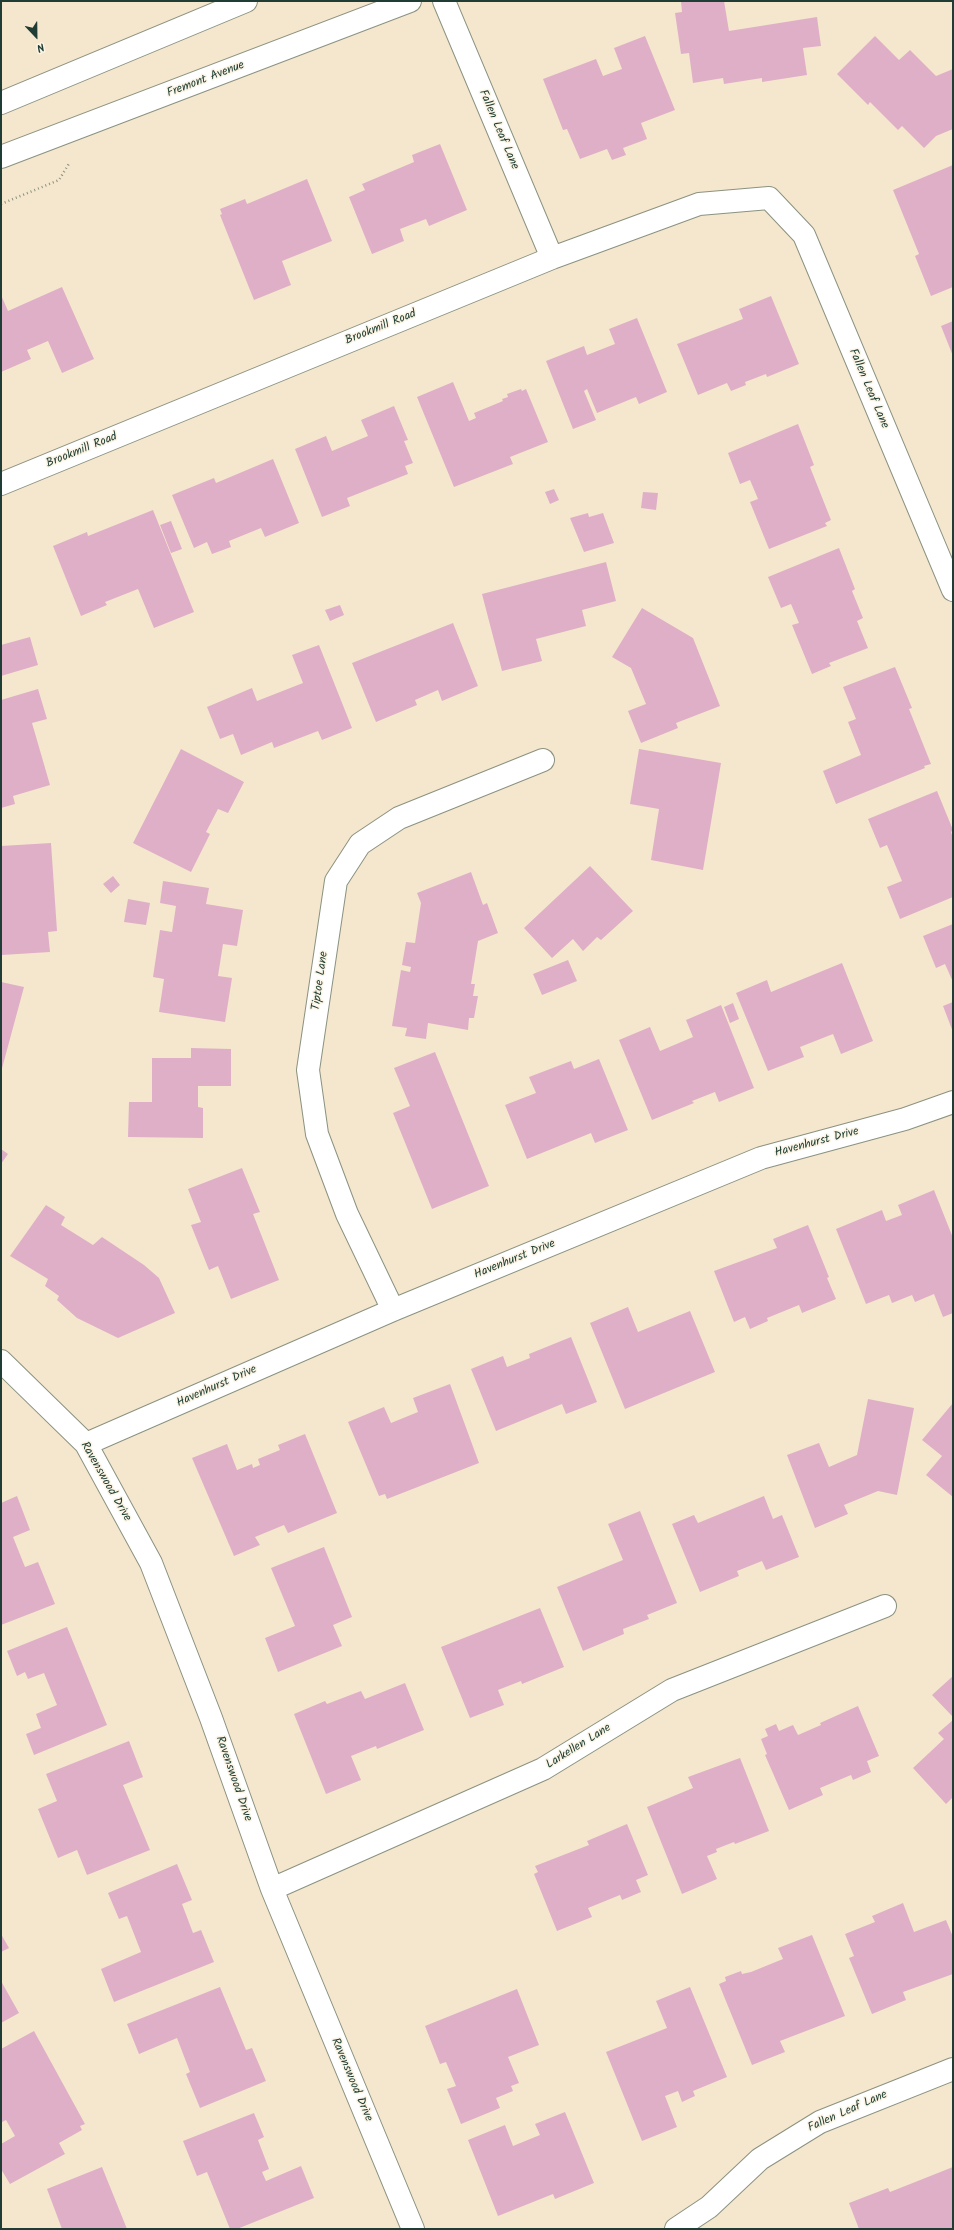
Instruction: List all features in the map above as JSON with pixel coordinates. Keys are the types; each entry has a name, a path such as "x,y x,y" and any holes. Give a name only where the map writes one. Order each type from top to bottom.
{"street":[{"path":"1,102 246,1"},
{"name":"Fremont Avenue","path":"1,157 410,1"},
{"name":"Fallen Leaf Lane","path":"444,1 552,258"},
{"name":"Fallen Leaf Lane","path":"769,198 804,236 953,590"},
{"name":"Brookmill Road","path":"1,484 552,258 699,204 769,198"},
{"name":"Tiptoe Lane","path":"393,1310 347,1214 317,1134 308,1070 336,881 360,844 399,818 543,760"},
{"name":"Havenhurst Drive","path":"86,1444 393,1310 761,1158 905,1119 953,1102"},
{"name":"Ravenswood Drive","path":"1,1361 86,1444 151,1563 211,1718 272,1889 413,2229"},
{"name":"Larkellen Lane","path":"272,1889 543,1769 672,1690 885,1606"},
{"name":"Fallen Leaf Lane","path":"676,2229 709,2207 760,2158 820,2122 953,2069"}],"path":[{"path":"1,204 59,180 71,160"}],"building":[{"path":"681,1 724,1 729,31 817,17 821,46 803,48 807,75 762,82 762,78 724,84 723,78 693,83 689,53 681,54 675,13 682,12"},
{"path":"645,36 675,110 641,123 647,139 623,148 626,155 612,160 607,149 580,159 567,129 563,130 543,79 596,59 603,76 622,69 614,48"},
{"path":"875,36 899,60 910,50 936,76 953,69 953,129 936,136 924,148 902,126 898,130 870,102 868,105 837,74"},
{"path":"440,144 467,210 429,226 426,219 400,229 404,241 372,254 349,197 365,190 362,184 414,162 412,155"},
{"path":"953,165 953,287 931,296 915,256 919,254 893,190"},
{"path":"307,179 332,241 282,261 291,285 254,300 220,215 222,214 220,209 245,199 247,204"},
{"path":"62,287 94,359 62,373 48,341 27,350 31,359 1,372 1,295 8,311"},
{"path":"771,296 799,364 767,377 766,374 745,382 746,385 731,391 727,383 698,395 677,344 743,319 739,309"},
{"path":"637,318 667,392 639,404 636,397 597,413 587,389 584,391 596,420 573,429 546,361 584,346 587,355 615,344 609,329"},
{"path":"953,321 953,356 941,326"},
{"path":"453,382 469,421 476,418 474,413 503,401 502,399 508,397 507,394 521,389 522,391 526,389 548,442 510,457 513,464 454,487 417,397"},
{"path":"394,406 408,440 404,441 413,463 405,466 408,474 347,498 350,506 322,517 295,449 326,436 332,451 368,436 361,420"},
{"path":"798,424 814,465 810,467 831,520 825,523 827,526 769,549 750,502 758,499 750,480 740,484 728,453"},
{"path":"273,459 299,523 265,537 261,528 229,541 231,547 212,554 207,542 194,548 172,495 214,478 216,483"},
{"path":"554,489 559,500 550,504 545,492"},
{"path":"643,492 658,493 656,510 641,508"},
{"path":"153,510 194,612 154,628 138,589 105,602 107,605 81,616 53,546 87,532 88,536"},
{"path":"588,513 589,517 603,513 614,543 584,552 570,518"},
{"path":"171,521 182,549 171,553 160,525"},
{"path":"839,548 855,589 852,591 863,618 857,621 868,648 829,663 831,666 812,674 792,625 799,623 791,604 781,608 768,577"},
{"path":"606,562 616,601 582,610 586,626 536,639 542,661 502,671 482,594"},
{"path":"340,605 344,615 330,621 325,610"},
{"path":"642,608 693,638 720,706 676,723 678,728 641,743 628,711 646,704 631,668 612,657"},
{"path":"453,623 478,686 442,701 438,690 415,700 417,705 376,722 352,663"},
{"path":"30,637 38,665 1,676 1,645"},
{"path":"319,645 352,728 322,740 318,731 274,748 272,742 241,755 233,734 220,739 207,707 252,688 257,701 303,683 292,655"},
{"path":"895,667 912,708 909,709 931,764 924,766 925,768 836,804 823,771 861,755 848,722 856,719 843,687"},
{"path":"38,689 47,719 32,723 50,785 13,796 15,804 1,808 1,700"},
{"path":"181,749 244,782 228,813 218,809 206,832 210,834 191,872 133,843"},
{"path":"639,749 721,763 703,870 651,860 659,809 630,804"},
{"path":"937,791 953,830 951,832 953,838 953,897 900,919 887,887 902,881 887,845 880,848 868,819"},
{"path":"51,843 57,931 48,932 50,952 2,955 1,846"},
{"path":"590,866 633,911 601,940 597,937 583,951 573,939 552,958 524,928"},
{"path":"471,872 483,905 487,903 498,933 478,941 471,984 475,984 473,996 478,996 474,1018 469,1018 468,1030 428,1023 426,1039 405,1036 407,1028 392,1026 401,970 410,972 411,967 402,965 406,942 415,943 421,903 417,893"},
{"path":"113,876 120,885 111,893 103,884"},
{"path":"163,881 209,888 206,904 243,910 237,946 223,944 218,976 232,978 225,1022 159,1012 164,979 153,977 160,930 172,932 176,906 160,903"},
{"path":"128,899 150,903 146,925 124,922"},
{"path":"953,924 953,982 945,964 936,968 923,936"},
{"path":"568,960 577,981 542,995 533,974"},
{"path":"842,963 873,1041 841,1054 833,1034 800,1047 804,1057 768,1071 736,993 767,980 771,992"},
{"path":"1,982 24,987 1,1072"},
{"path":"953,1002 953,1032 943,1006"},
{"path":"733,1003 739,1019 730,1023 724,1007"},
{"path":"721,1005 754,1088 719,1102 715,1092 692,1101 694,1103 652,1120 619,1040 650,1027 660,1051 693,1037 686,1020"},
{"path":"191,1048 231,1049 231,1086 198,1086 198,1107 203,1108 203,1138 128,1137 129,1102 152,1102 152,1058 191,1058"},
{"path":"435,1052 489,1186 432,1209 393,1113 410,1106 394,1068"},
{"path":"599,1059 628,1130 595,1143 591,1133 527,1159 505,1105 536,1093 529,1077 571,1061 574,1069"},
{"path":"1,1149 8,1154 1,1164"},
{"path":"242,1168 260,1212 253,1214 279,1280 231,1299 218,1266 209,1270 191,1225 201,1222 188,1189"},
{"path":"934,1190 953,1238 953,1313 943,1317 934,1294 915,1302 912,1295 892,1303 889,1295 866,1304 836,1229 882,1210 886,1221 902,1215 898,1205"},
{"path":"46,1205 65,1217 61,1225 93,1245 102,1237 144,1265 159,1278 175,1313 118,1338 77,1318 57,1300 59,1296 45,1286 48,1279 10,1256"},
{"path":"808,1225 829,1277 827,1278 836,1299 802,1313 799,1305 767,1318 768,1321 750,1329 745,1317 734,1322 714,1271 777,1248 773,1239"},
{"path":"628,1307 638,1332 690,1311 715,1372 625,1409 590,1323"},
{"path":"571,1337 597,1402 566,1414 562,1404 496,1431 471,1369 503,1356 507,1367 530,1358 529,1354"},
{"path":"450,1384 479,1463 387,1499 385,1494 379,1496 348,1422 384,1407 391,1423 418,1412 413,1398"},
{"path":"868,1399 914,1408 897,1495 878,1491 844,1505 848,1514 815,1528 787,1455 819,1443 829,1467 857,1455"},
{"path":"953,1403 953,1497 926,1475 942,1456 922,1440"},
{"path":"305,1434 337,1513 288,1533 284,1525 255,1537 260,1545 234,1556 192,1458 227,1444 237,1470 252,1464 253,1468 260,1465 258,1459 280,1450 278,1445"},
{"path":"17,1496 30,1530 13,1537 25,1567 38,1562 55,1604 1,1625 1,1503"},
{"path":"764,1496 773,1519 782,1515 799,1557 766,1570 762,1561 737,1571 739,1576 700,1592 672,1524 694,1515 698,1523"},
{"path":"640,1511 677,1603 647,1615 649,1619 623,1629 624,1634 583,1651 557,1587 623,1560 608,1524"},
{"path":"324,1547 352,1617 333,1625 342,1646 278,1672 265,1638 295,1626 271,1568"},
{"path":"540,1608 564,1667 522,1684 521,1681 498,1690 504,1705 470,1718 441,1647"},
{"path":"67,1627 107,1725 34,1755 26,1734 41,1728 36,1714 57,1705 44,1673 28,1679 25,1672 17,1676 7,1651"},
{"path":"953,1676 953,1717 932,1695"},
{"path":"405,1683 424,1730 377,1749 376,1746 351,1756 361,1780 326,1794 294,1714 325,1701 327,1704 361,1691 365,1699"},
{"path":"858,1706 879,1756 867,1761 871,1772 853,1780 851,1775 820,1788 823,1795 789,1810 765,1755 767,1754 761,1739 768,1736 765,1729 776,1724 779,1731 793,1725 798,1735 821,1725 820,1723"},
{"path":"953,1720 953,1797 946,1804 913,1768 944,1739 938,1733"},
{"path":"129,1741 143,1777 123,1785 150,1850 87,1875 77,1850 58,1858 38,1809 57,1801 46,1774"},
{"path":"740,1758 769,1831 735,1844 734,1842 716,1849 717,1852 707,1856 717,1879 682,1894 647,1807 693,1788 688,1777"},
{"path":"627,1824 648,1875 636,1880 641,1892 622,1900 620,1895 588,1908 592,1917 557,1931 534,1874 538,1872 535,1866 589,1845 587,1841"},
{"path":"177,1864 192,1900 182,1904 193,1933 201,1930 214,1962 114,2002 101,1969 141,1952 127,1916 119,1919 108,1893"},
{"path":"903,1903 914,1932 946,1920 953,1937 953,1974 903,1992 906,2000 872,2014 849,1958 854,1956 845,1934 875,1922 872,1916"},
{"path":"1,1934 9,1948 1,1952"},
{"path":"812,1935 845,2016 780,2041 785,2052 752,2065 719,1984 726,1981 725,1977 741,1971 742,1974 751,1972 783,1959 778,1948"},
{"path":"1,1981 19,2013 1,2023"},
{"path":"220,1987 246,2050 252,2048 266,2081 200,2108 186,2074 190,2072 177,2038 139,2054 127,2024"},
{"path":"690,1987 727,2077 693,2091 695,2096 682,2102 678,2091 665,2096 677,2127 642,2141 606,2052 667,2028 656,2001"},
{"path":"517,1989 539,2045 508,2057 519,2083 511,2086 513,2091 496,2098 500,2108 461,2124 447,2089 456,2086 446,2062 440,2064 425,2026"},
{"path":"34,2031 85,2124 80,2126 82,2130 59,2143 65,2154 10,2184 1,2169 1,2144 15,2136 6,2120 2,2122 1,2119 1,2049"},
{"path":"565,2112 594,2183 555,2199 553,2194 498,2216 468,2140 505,2125 513,2146 540,2135 535,2124"},
{"path":"254,2113 264,2137 258,2140 269,2169 262,2172 266,2181 301,2166 314,2198 237,2229 230,2229 207,2172 197,2176 183,2141"},
{"path":"102,2167 127,2229 62,2229 47,2189"},
{"path":"953,2167 953,2229 859,2229 849,2203 888,2188 890,2192"}]}
